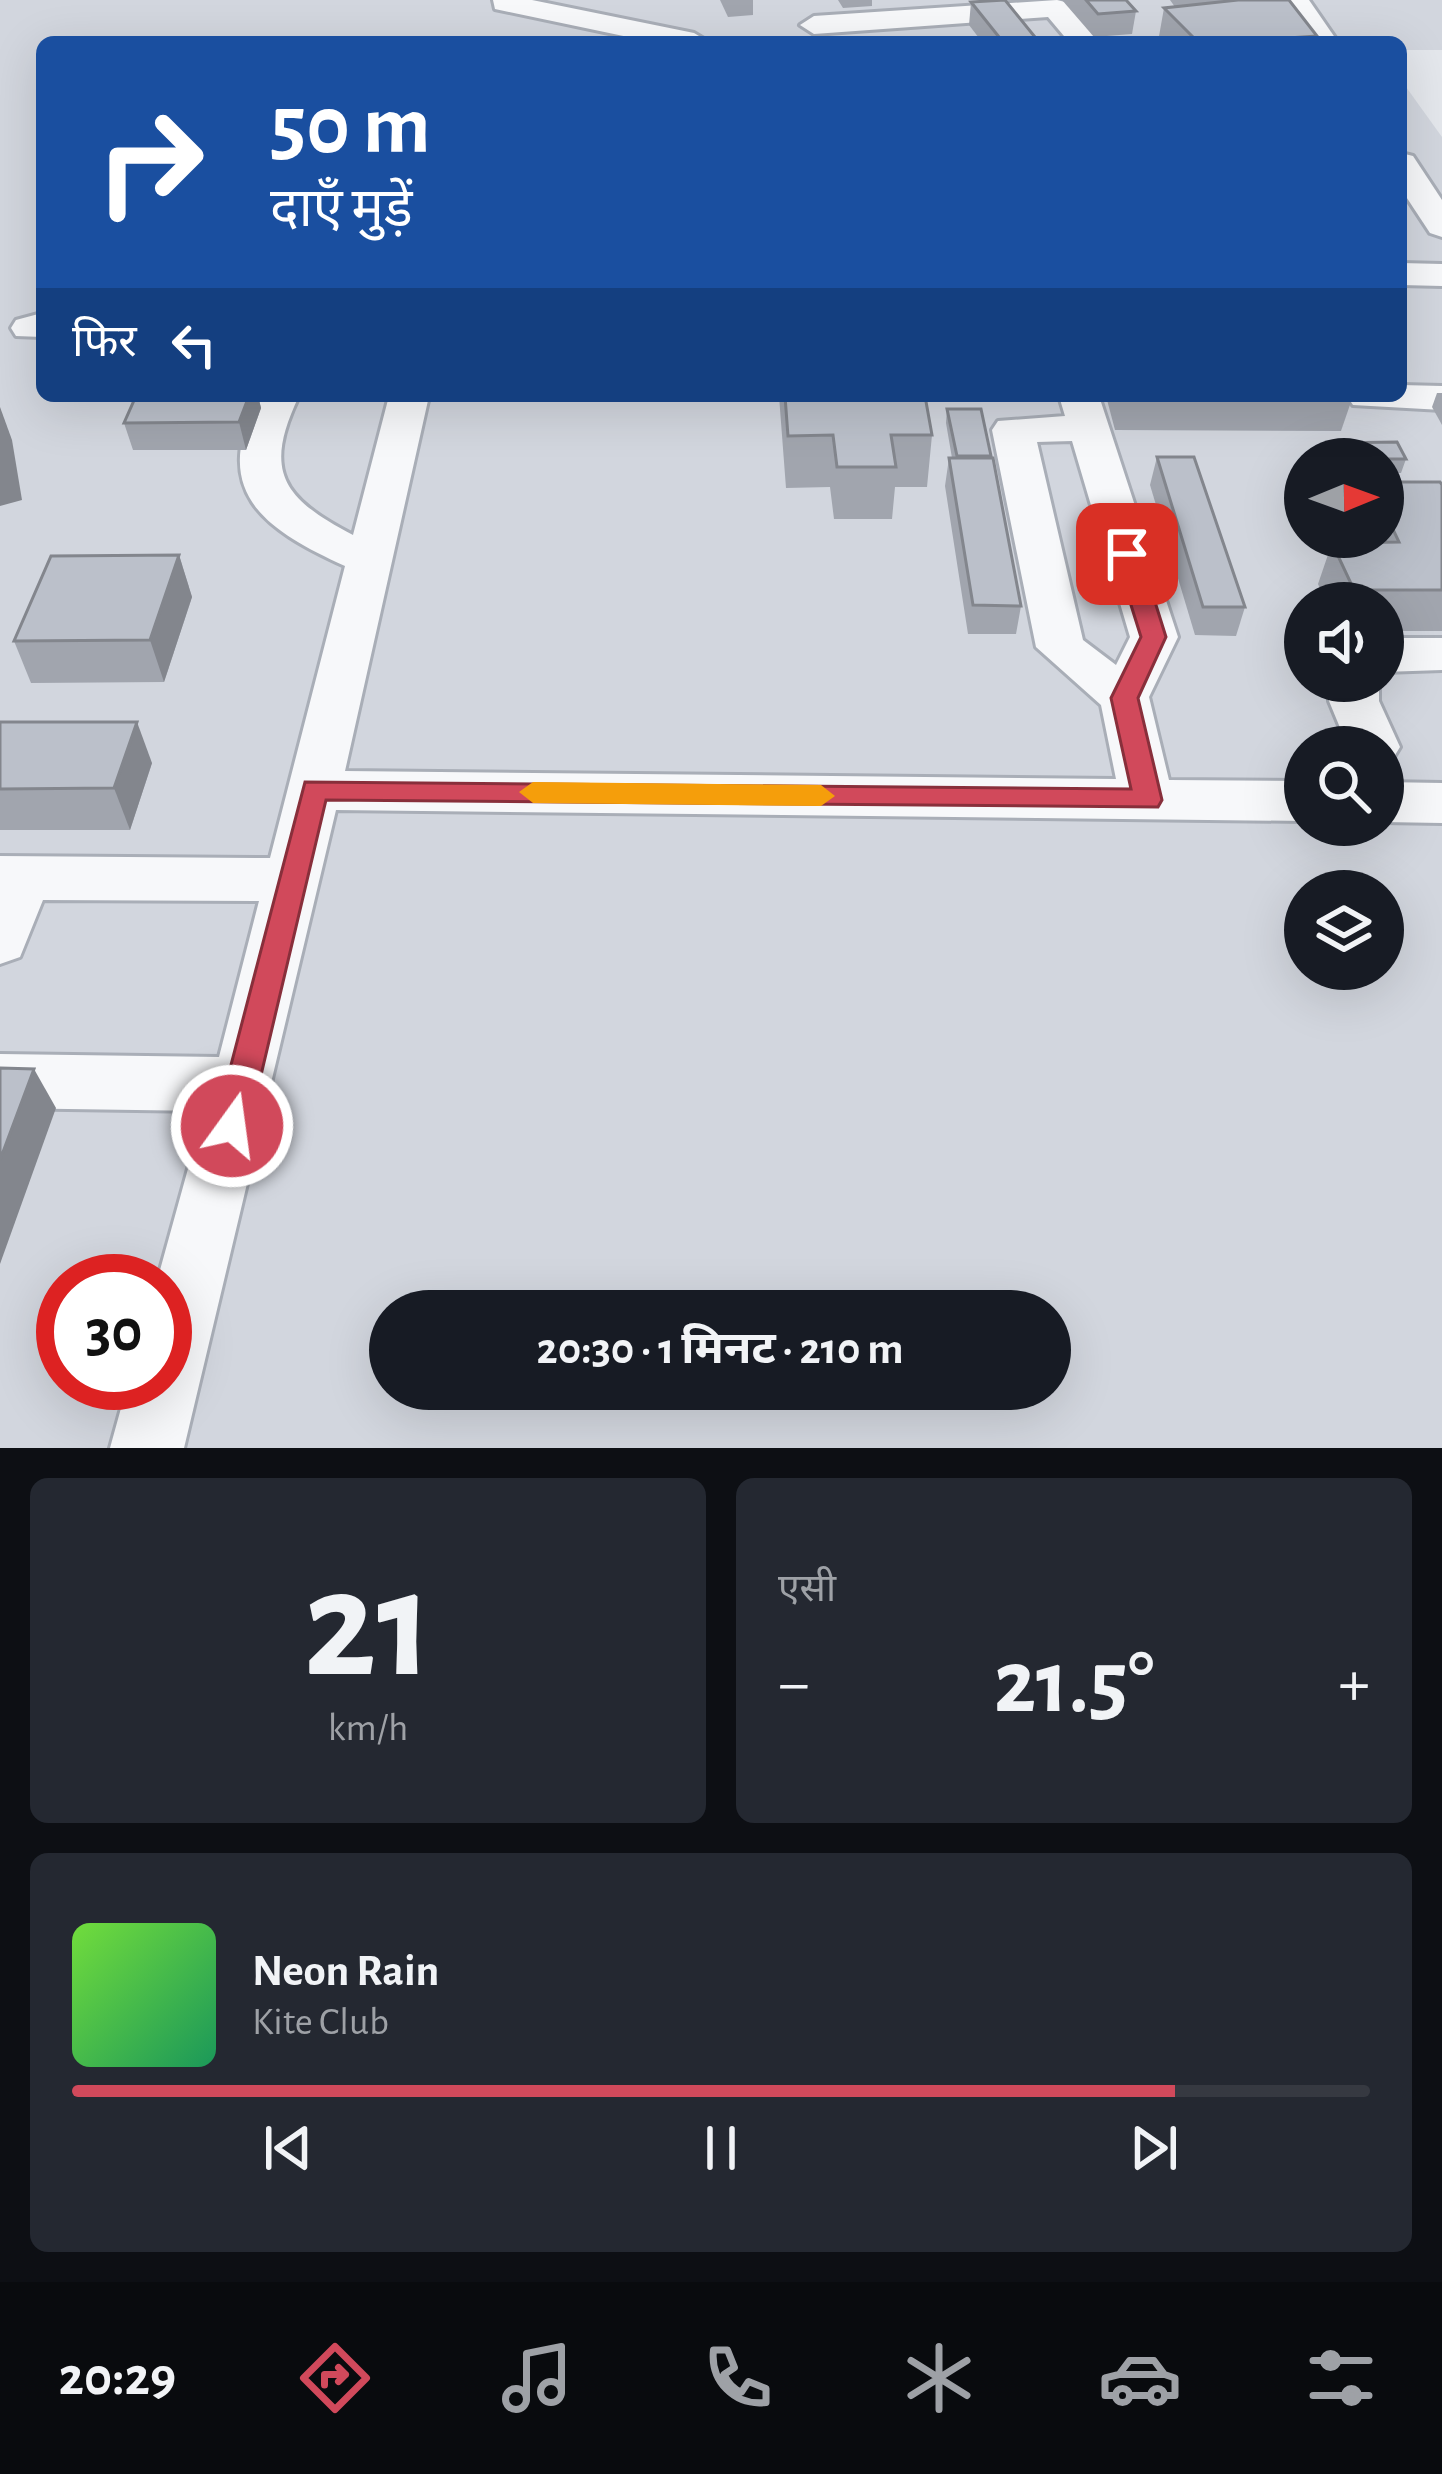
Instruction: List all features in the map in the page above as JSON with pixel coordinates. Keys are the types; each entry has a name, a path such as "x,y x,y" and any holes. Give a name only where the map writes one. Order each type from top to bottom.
{"street":[{"path":"796,0 819,34 1055,8 1079,36"},
{"path":"1295,0 1319,36"},
{"path":"496,36 505,1 666,36"},
{"path":"1407,172 1442,226"},
{"path":"1407,274 1442,275"},
{"path":"1407,397 1442,398"},
{"path":"277,402 256,456 267,494 328,542 370,560"},
{"path":"192,1279 409,402"},
{"path":"1124,698 1154,637 1084,412 1013,430 1060,647 1124,698 1148,800"},
{"path":"1404,655 1442,654"},
{"path":"315,790 1284,801"},
{"path":"0,941 11,878 292,880"},
{"path":"0,1081 243,1084"},
{"path":"147,1448 157,1410"}],"shaded area":[{"path":"0,0 1442,0 1442,50 1407,50 1407,36 36,36 36,402 1407,402 1407,88 1442,137 1442,1448 0,1448"}],"building":[{"path":"1005,0 1034,36 998,36 971,2"},
{"path":"1086,0 1126,0 1136,11 1098,14"},
{"path":"1289,0 1317,36 1192,36 1164,8"},
{"path":"133,402 247,402 239,422 124,423"},
{"path":"785,402 926,402 932,435 891,435 896,467 837,467 833,435 788,436"},
{"path":"947,409 981,409 991,456 957,456"},
{"path":"1157,457 1194,457 1245,607 1203,607"},
{"path":"949,458 993,458 1021,606 973,605"},
{"path":"1404,482 1440,482 1442,590 1404,590 1404,582 1350,582 1339,558 1404,558"},
{"path":"179,555 150,640 14,641 51,556"},
{"path":"0,722 137,722 114,788 0,789"},
{"path":"0,1068 34,1069 0,1160"}],"slow traffic":[{"path":"533,792 821,796"}],"route":[{"path":"232,1126 315,790 1148,800 1124,698 1154,637 1127,554"}]}
